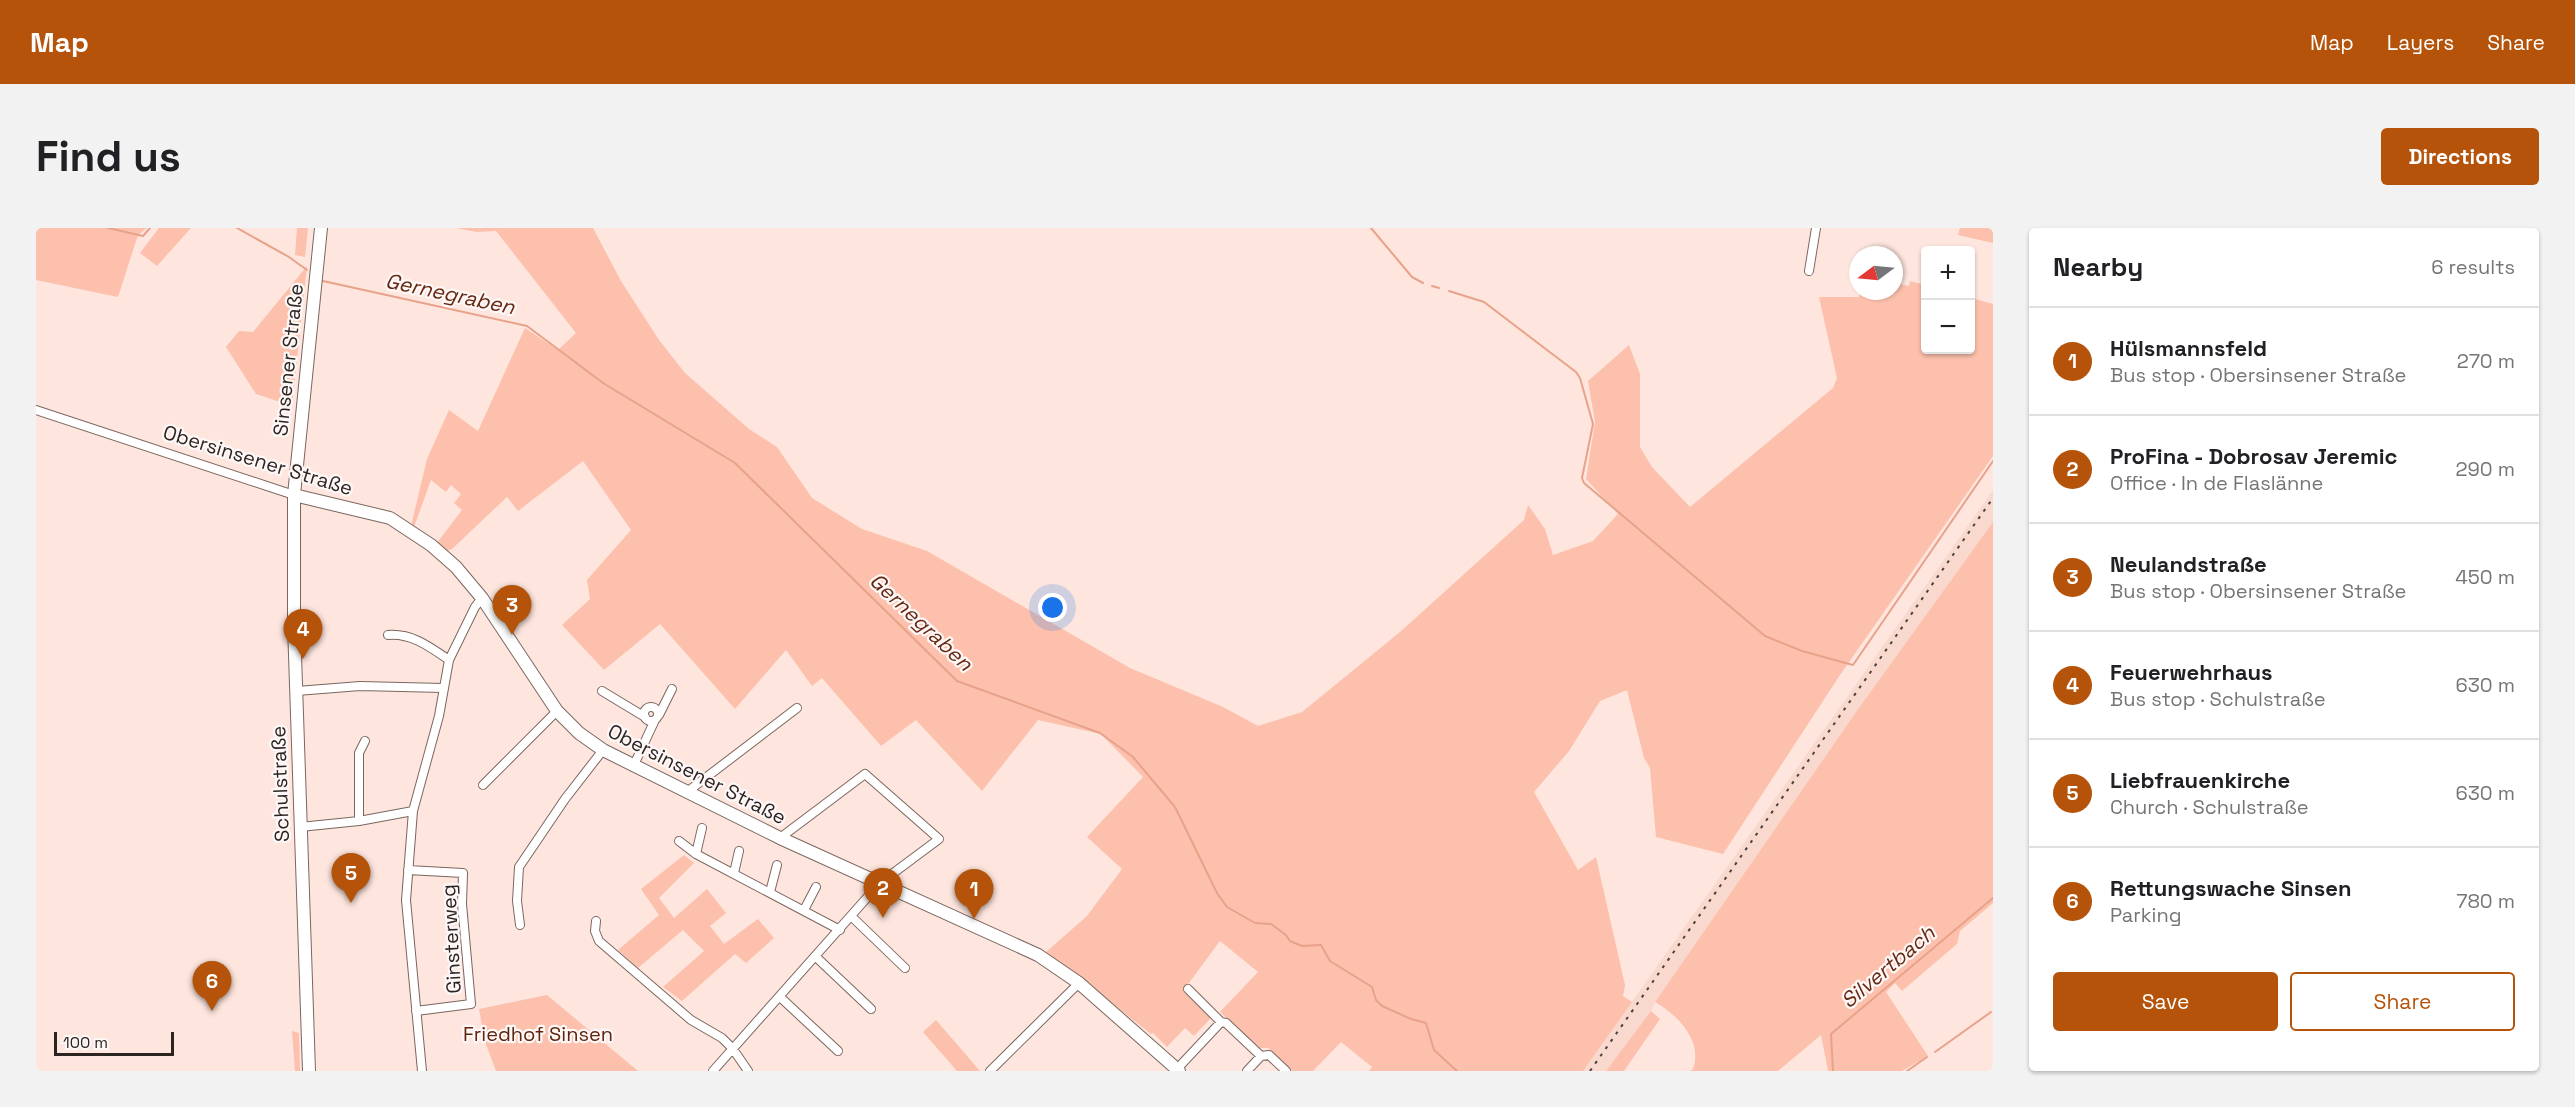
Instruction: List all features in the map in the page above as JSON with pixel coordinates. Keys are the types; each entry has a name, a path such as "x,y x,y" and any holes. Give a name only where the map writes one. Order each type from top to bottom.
{"street":[{"name":"Sinsener Straße","path":"294,495 321,228"},
{"path":"1809,272 1816,228"},
{"name":"Obersinsener Straße","path":"36,410 294,495 390,518 431,545 456,567 482,598 557,711 579,733 603,750 633,767 780,838 1038,955 1079,983 1178,1070"},
{"name":"Schulstraße","path":"294,495 294,601 309,1071"},
{"path":"422,1071 406,900 413,811 439,716 449,660 475,607 482,598"},
{"path":"388,635 423,641 449,660"},
{"path":"297,690 360,686 443,688"},
{"path":"633,767 672,689"},
{"path":"602,691 649,721 656,718"},
{"path":"645,717 645,711 651,707 656,709 656,718"},
{"path":"687,792 797,708"},
{"path":"483,785 557,711"},
{"path":"359,821 359,753 365,741"},
{"path":"520,925 517,901 519,867 565,799 603,750"},
{"path":"713,1071 880,883 939,839 866,774 780,838"},
{"path":"300,827 359,821 413,811"},
{"path":"696,854 702,828"},
{"path":"679,841 696,854 840,930"},
{"path":"734,873 739,850"},
{"path":"770,892 777,865"},
{"name":"Ginsterweg","path":"408,870 464,873 462,904 471,1004 416,1011"},
{"path":"804,910 816,887"},
{"path":"851,916 905,968"},
{"path":"596,921 595,931 599,941 691,1020 722,1038 733,1049 747,1071"},
{"path":"815,956 871,1010"},
{"path":"990,1071 1079,983"},
{"path":"1188,989 1221,1022 1226,1023 1261,1056"},
{"path":"780,997 838,1051"},
{"path":"1178,1070 1221,1022"},
{"path":"1247,1071 1261,1056 1269,1055 1286,1071"}],"shaded area":[{"path":"1993,490 1993,522 1856,712 1651,1011 1606,1071 1583,1071"}],"green space":[{"path":"36,228 147,228 138,235 118,297 36,280"},
{"path":"159,228 191,228 157,266 140,253"},
{"path":"297,228 308,228 305,257 295,255"},
{"path":"456,228 593,228 621,281 659,340 685,373 749,429 777,447 812,498 862,529 927,551 1130,668 1223,707 1258,726 1302,712 1400,632 1524,520 1528,505 1545,529 1553,555 1593,541 1618,514 1586,479 1595,422 1588,381 1629,345 1640,374 1640,447 1652,467 1690,507 1833,388 1837,378 1819,297 1849,297 1849,300 1903,300 1903,285 1909,286 1910,281 1921,284 1921,354 1975,354 1975,299 1993,304 1993,456 1840,675 1723,854 1656,837 1650,768 1644,758 1627,690 1600,701 1569,751 1534,792 1578,870 1596,857 1625,985 1623,996 1632,1002 1583,1071 1369,1071 1372,1067 1341,1042 1313,1071 1292,1071 1268,1048 1258,1048 1220,1012 1258,972 1220,941 1183,991 1211,1018 1194,1036 1185,1028 1167,1047 1153,1033 1151,1034 1046,952 1087,916 1122,869 1087,837 1143,777 1101,734 1038,720 982,791 916,720 881,746 822,678 812,686 786,650 735,709 660,624 604,670 562,625 590,599 587,580 631,530 583,461 518,511 507,497 452,549 445,552 436,544 462,510 454,503 461,494 451,485 446,492 431,480 414,527 411,526 427,459 449,410 478,431 525,328 558,350 576,333 496,231 477,232"},
{"path":"1960,228 1993,228 1993,243 1958,235"},
{"path":"307,266 292,406 256,394 226,347 239,331 253,332"},
{"path":"1993,522 1993,903 1960,931 1957,944 1902,991 1895,983 1886,992 1928,1056 1902,1071 1828,1071 1821,1035 1778,1071 1690,1071 1693,1069 1695,1059 1695,1049 1691,1039 1680,1022 1655,1002 1856,712"},
{"path":"684,855 694,863 659,898 674,918 707,889 726,913 710,926 724,944 758,919 774,938 746,963 735,954 682,1001 663,987 704,951 683,930 638,968 618,950 659,915 641,889"},
{"name":"Friedhof Sinsen","path":"547,995 638,1071 496,1071 485,1042 479,1009"},
{"path":"1651,1011 1660,1019 1624,1071 1606,1071"},
{"path":"936,1020 980,1071 957,1071 923,1032"},
{"path":"292,1031 299,1033 300,1071 295,1071"}],"waterway":[{"name":"Gernegraben","path":"108,228 143,236 150,228"},
{"name":"Gernegraben","path":"237,228 289,257 307,270"},
{"path":"1371,228 1412,277 1423,283"},
{"name":"Gernegraben","path":"323,281 527,326 603,383 735,463 957,681 1100,733 1133,757 1175,807 1217,893 1227,907 1255,923 1271,924 1286,935 1290,941 1302,946 1321,945 1330,961 1372,987 1376,1000 1382,1006 1426,1023 1434,1050 1457,1071"},
{"path":"1432,286 1439,288"},
{"path":"1449,291 1484,302 1576,372 1580,378 1593,424 1582,478 1584,483 1765,636 1802,651 1853,665 1993,461"},
{"name":"Silvertbach","path":"1833,1071 1831,1034 1993,898"},
{"path":"1935,1052 1991,1012"},
{"path":"1907,1071 1927,1057"}],"railway":[{"path":"1590,1071 1993,498"}],"place":[{"name":"Neulandstraße","path":"512,635"},
{"name":"Feuerwehrhaus","path":"303,659"},
{"name":"Liebfrauenkirche","path":"351,903"},
{"name":"ProFina - Dobrosav Jeremic","path":"883,918"},
{"name":"Hülsmannsfeld","path":"974,919"},
{"name":"Rettungswache Sinsen","path":"212,1011"}]}
